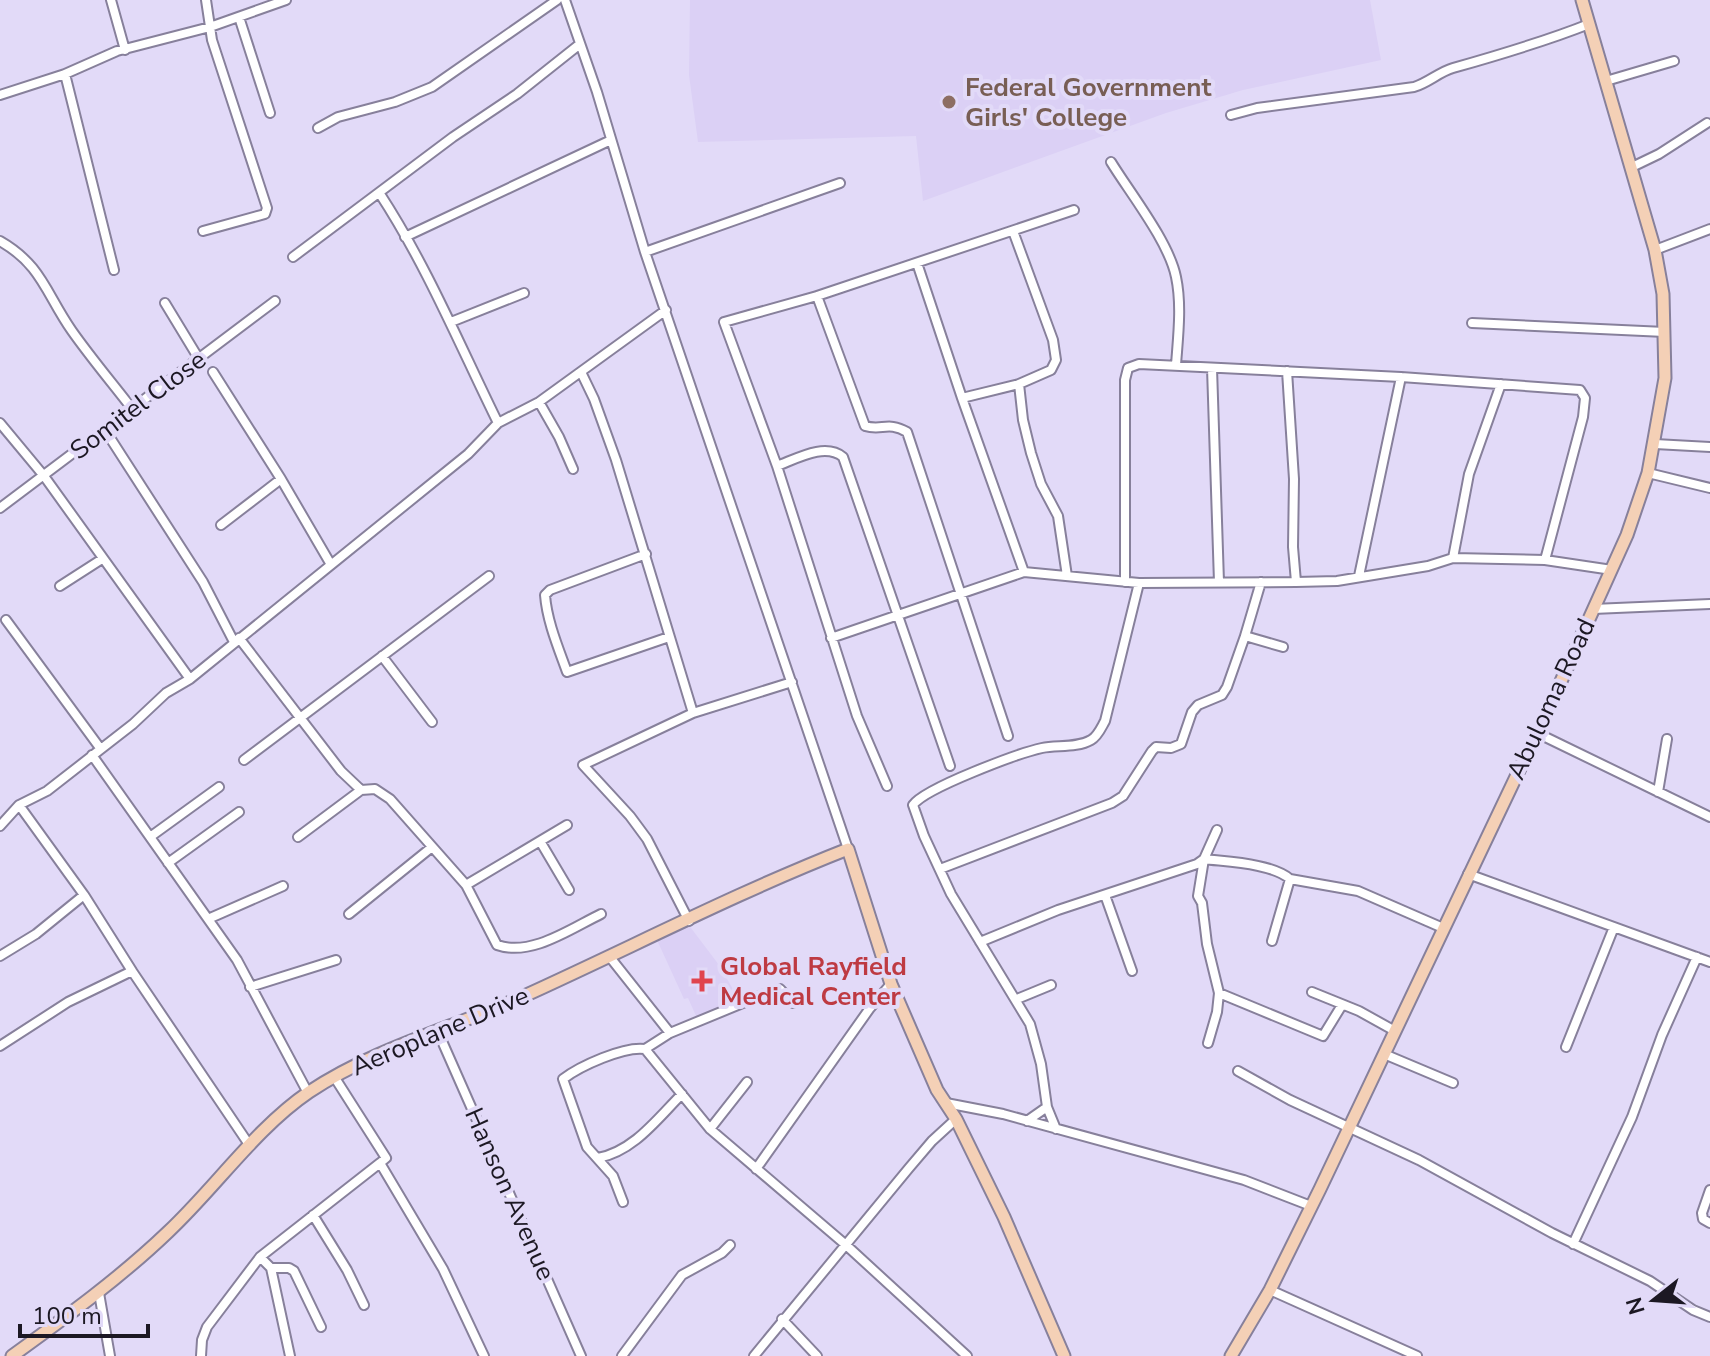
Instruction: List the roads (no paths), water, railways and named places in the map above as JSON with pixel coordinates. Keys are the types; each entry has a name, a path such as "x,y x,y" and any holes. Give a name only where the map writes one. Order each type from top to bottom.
{"street":[{"path":"111,0 125,50"},
{"path":"203,231 265,214 267,208 212,40 206,0"},
{"path":"0,95 125,50 210,27 286,0"},
{"path":"318,128 338,117 395,102 432,87 557,0"},
{"path":"565,0 645,252 891,984 937,1090 956,1119 1004,1217 1064,1356"},
{"name":"Abuloma Road","path":"1231,1356 1270,1290 1537,733 1627,535 1648,473 1665,378 1663,294 1655,250 1582,0"},
{"path":"239,17 270,113"},
{"path":"1231,115 1257,108 1414,87 1451,69 1551,40 1589,24"},
{"path":"293,257 453,137 517,94 580,44"},
{"path":"1606,81 1674,61"},
{"path":"65,74 114,270"},
{"path":"1632,167 1659,154 1707,123"},
{"path":"405,237 611,140"},
{"path":"1111,162 1165,248 1176,275 1179,306 1176,365"},
{"path":"645,252 840,183"},
{"path":"380,194 451,322 498,423"},
{"path":"887,786 857,716 777,466 724,322 817,296 1074,210"},
{"path":"1655,250 1710,229"},
{"path":"962,398 1019,384 1051,370 1056,360 1053,340 1013,231"},
{"path":"0,241 20,252 35,268 71,330 133,410"},
{"path":"917,263 1024,572"},
{"path":"451,322 524,293"},
{"path":"817,296 865,426 896,426 907,432 1008,736"},
{"name":"Somitel Close","path":"0,508 275,301"},
{"path":"165,303 199,359"},
{"path":"0,826 19,805 47,791 133,724 166,693 190,679 468,454 498,423 539,402 666,310"},
{"path":"1472,323 1665,332"},
{"path":"1125,582 1125,380 1128,368 1139,364 1401,377 1580,390 1585,398 1583,417 1545,560"},
{"path":"1212,368 1219,582"},
{"path":"1287,371 1296,582"},
{"path":"213,372 330,563"},
{"path":"581,372 606,430 693,713"},
{"path":"1359,576 1401,377"},
{"path":"1019,384 1031,453 1041,484 1058,516 1067,576"},
{"path":"1453,558 1469,474 1501,384"},
{"path":"539,402 573,469"},
{"path":"0,423 44,476 190,679"},
{"path":"105,430 237,640 341,771 361,790"},
{"path":"1655,444 1710,447"},
{"path":"777,466 822,450 836,451 843,457 950,766"},
{"path":"1648,473 1710,488"},
{"path":"221,525 281,479"},
{"path":"646,554 550,590 545,600 555,640 567,672 669,637"},
{"path":"831,638 1024,572 1139,583 1337,581 1428,566 1453,558 1545,560 1612,570"},
{"path":"60,586 102,559"},
{"path":"244,760 489,576"},
{"path":"940,869 1112,803 1123,796 1152,751 1162,746 1171,748 1181,744 1192,712 1198,705 1222,695 1245,636 1261,582"},
{"path":"1056,1129 1047,1107 1037,1043 1017,999 980,942 940,869 913,805 916,800 934,791 1016,757 1041,748 1089,741 1098,735 1105,721 1139,583"},
{"path":"1593,609 1710,604"},
{"path":"6,620 100,748"},
{"path":"1245,636 1283,647"},
{"path":"382,656 432,722"},
{"path":"689,921 647,839 583,765 693,713 792,682"},
{"path":"1537,733 1710,817"},
{"path":"1658,792 1667,739"},
{"path":"92,755 237,960 308,1093"},
{"path":"150,837 219,787"},
{"path":"298,837 361,790 375,789 390,799 466,885 497,945 518,950 551,939 601,914"},
{"path":"19,805 84,895 250,1146"},
{"path":"168,863 239,812"},
{"path":"466,885 567,825"},
{"path":"1208,1043 1219,993 1207,944 1202,903 1198,896 1204,859 1217,830"},
{"path":"540,841 569,890"},
{"path":"349,914 432,847"},
{"name":"Aeroplane Drive","path":"12,1356 99,1293 169,1232 250,1146 308,1093 381,1052 438,1032 848,849"},
{"path":"980,942 1204,859 1250,865 1290,879 1358,891 1443,928"},
{"path":"1468,874 1710,962"},
{"path":"1272,941 1290,879"},
{"path":"208,919 283,886"},
{"path":"0,956 36,934 84,895"},
{"path":"1105,895 1132,971"},
{"path":"1566,1047 1614,927"},
{"path":"609,956 670,1033"},
{"path":"1573,1244 1632,1117 1662,1035 1697,957"},
{"path":"250,987 336,960"},
{"path":"0,1046 68,1002 132,971"},
{"path":"756,1169 870,1008 891,984"},
{"path":"1017,999 1051,985"},
{"path":"623,1202 613,1176 587,1147 563,1079 576,1070 619,1053 645,1049 670,1033 780,989 793,1003"},
{"path":"1312,992 1395,1031"},
{"path":"1219,993 1323,1036 1342,1005"},
{"name":"Hanson Avenue","path":"438,1032 581,1356"},
{"path":"645,1049 710,1129 846,1245 967,1356"},
{"path":"1384,1054 1453,1083"},
{"path":"1238,1071 1290,1100 1419,1160 1573,1244 1650,1281 1693,1310 1710,1317"},
{"path":"201,1356 207,1327 260,1257 386,1158 335,1078"},
{"path":"710,1129 747,1082"},
{"path":"598,1158 613,1155 635,1141 682,1094"},
{"path":"946,1103 1027,1121 1244,1180 1311,1206"},
{"path":"1027,1121 1047,1107"},
{"path":"754,1356 932,1141 956,1119"},
{"path":"380,1163 443,1269 484,1356"},
{"path":"1710,1190 1702,1213 1703,1219 1710,1223"},
{"path":"313,1215 347,1270 364,1305"},
{"path":"622,1356 682,1275 722,1253 730,1245"},
{"path":"260,1257 271,1268 290,1356"},
{"path":"271,1268 294,1271 321,1327"},
{"path":"1270,1290 1417,1356"},
{"path":"99,1293 110,1356"},
{"path":"782,1319 817,1356"}],"place":[{"name":"Federal Government Girls' College","path":"949,102"},
{"name":"Global Rayfield Medical Center","path":"702,981"}]}
